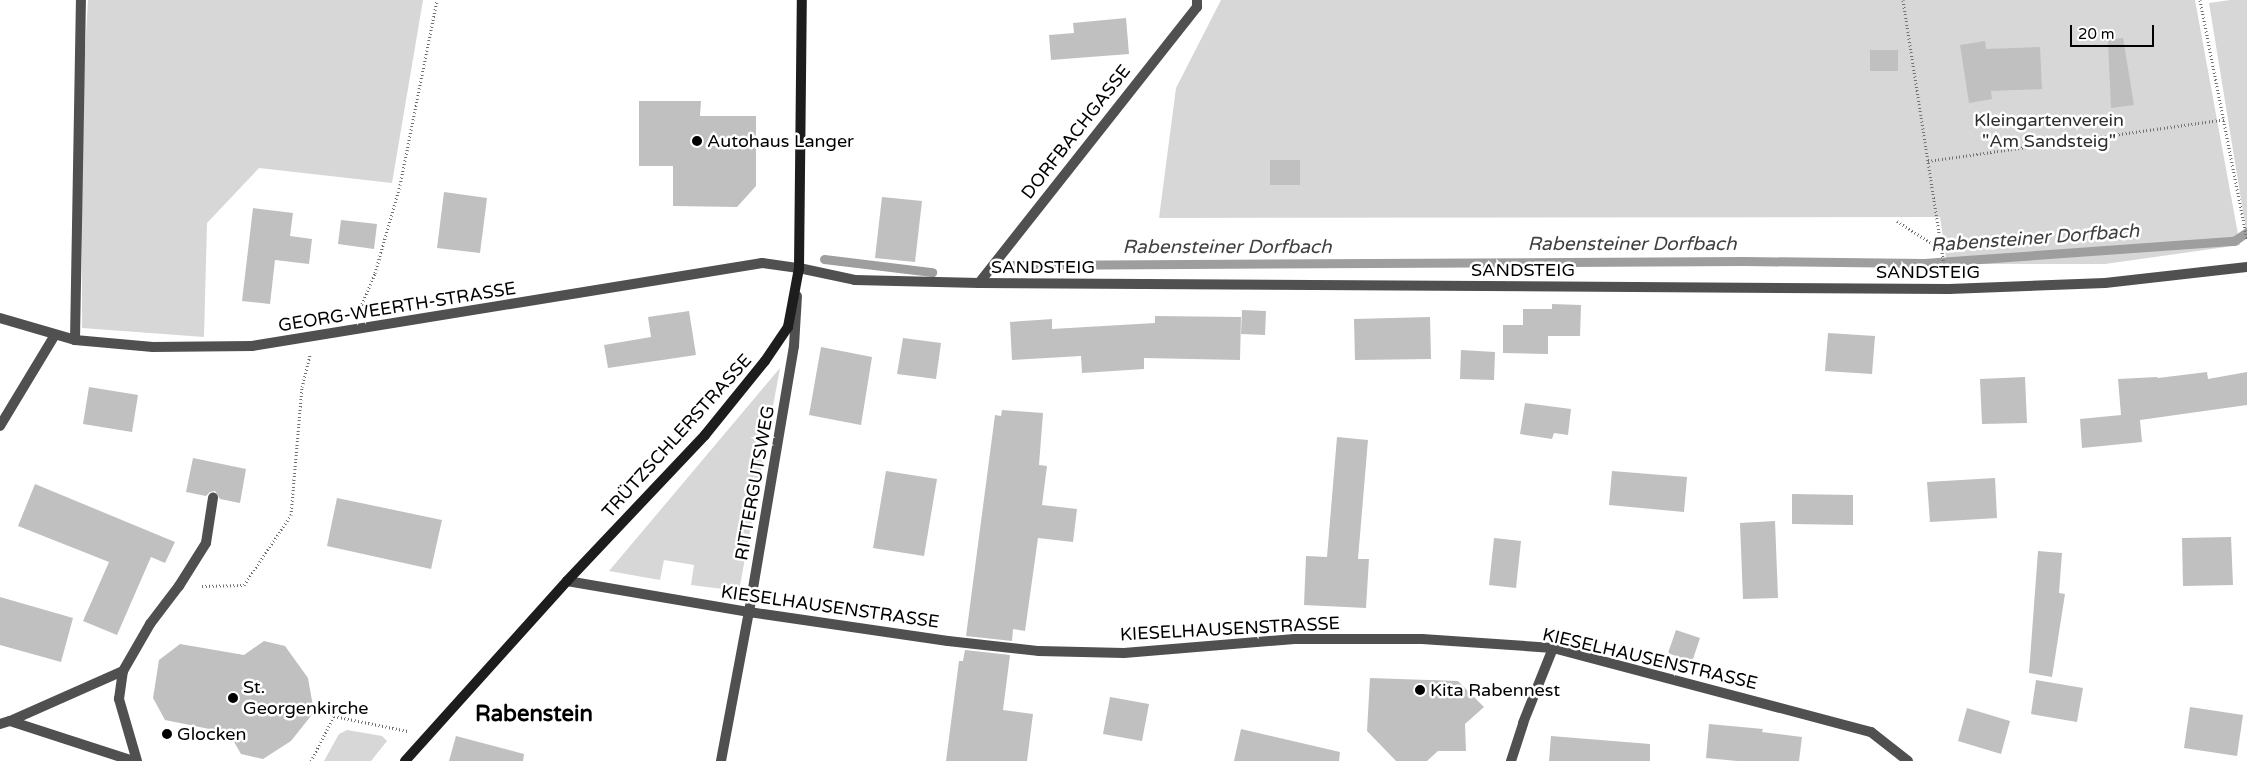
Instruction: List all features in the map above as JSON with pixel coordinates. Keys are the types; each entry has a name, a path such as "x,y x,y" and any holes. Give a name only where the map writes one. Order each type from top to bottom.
{"street":[{"path":"75,340 81,0"},
{"name":"TRÜTZSCHLERSTRASSE","path":"405,761 567,581 705,435 765,361 788,327 799,268 802,0"},
{"name":"DORFBACHGASSE","path":"979,283 1197,7 1197,0"},
{"name":"GEORG-WEERTH-STRASSE","path":"0,318 75,340 152,347 252,346 762,263 799,268"},
{"name":"SANDSTEIG","path":"799,268 855,280 979,283 1949,289 2105,283 2247,267"},
{"name":"RITTERGUTSWEG","path":"720,761 749,612 794,346 799,268"},
{"path":"0,426 55,335"},
{"path":"137,761 119,699 123,671 150,624 179,586 206,543 213,498"},
{"name":"KIESELHAUSENSTRASSE","path":"567,581 749,612 948,641 1039,651 1124,652 1294,639 1422,639 1553,648 1872,732 1908,761"},
{"path":"1511,761 1523,723 1553,648"},
{"path":"5,723 123,671"},
{"path":"5,723 133,761"}],"path":[{"path":"365,328 362,304 375,273 400,185 437,0"},
{"path":"1903,0 1945,268"},
{"path":"2200,0 2225,119 2247,239"},
{"path":"1928,161 2225,119"},
{"path":"1897,221 1942,250"},
{"path":"179,586 244,586 291,515 302,387 314,337"},
{"path":"311,761 334,716 428,736"}],"green space":[{"path":"88,0 423,0 392,183 259,168 207,223 204,337 82,328 82,105"},
{"name":"Kleingartenverein \"Am Sandsteig\"","path":"1221,0 2195,0 2240,245 2105,264 1947,264 1940,217 1159,218 1176,88"},
{"path":"2247,0 2247,236 2209,3"},
{"path":"780,368 739,591 691,585 694,565 664,560 660,580 609,571"},
{"path":"347,730 382,736 387,741 371,761 324,761 339,734"}],"building":[{"path":"1126,18 1129,54 1051,60 1049,35 1074,33 1073,23"},
{"path":"2123,38 2134,105 2111,108 2108,40"},
{"path":"1985,41 1986,49 2040,47 2042,89 1991,91 1992,99 1969,103 1960,45"},
{"path":"1870,50 1898,50 1898,71 1870,71"},
{"name":"Autohaus Langer","path":"639,101 701,101 700,116 756,116 756,186 737,207 673,206 673,166 639,166"},
{"path":"1270,160 1300,160 1300,185 1270,185"},
{"path":"444,192 487,198 480,253 437,248"},
{"path":"882,197 922,201 915,262 875,258"},
{"path":"253,208 293,213 290,236 312,239 309,264 275,260 270,304 242,301"},
{"path":"341,220 377,224 374,249 338,244"},
{"path":"1552,304 1581,305 1580,336 1548,336 1548,354 1503,353 1503,325 1523,325 1523,309 1552,309"},
{"path":"1242,310 1266,311 1265,335 1241,334"},
{"path":"689,311 696,355 608,368 604,345 651,337 648,317"},
{"path":"1155,316 1241,317 1240,360 1144,358 1144,369 1082,373 1081,356 1012,360 1010,322 1052,319 1052,329 1155,323"},
{"path":"1430,317 1431,359 1355,360 1354,319"},
{"path":"1828,333 1875,336 1872,374 1825,371"},
{"path":"903,338 941,343 936,379 897,374"},
{"path":"821,347 872,357 861,425 809,415"},
{"path":"1461,350 1495,352 1494,380 1460,379"},
{"path":"2207,372 2208,379 2247,372 2247,405 2140,420 2142,442 2082,448 2080,419 2121,415 2118,379 2158,378"},
{"path":"2025,377 2027,423 1982,424 1980,379"},
{"path":"89,387 138,395 132,432 83,424"},
{"path":"1525,403 1571,409 1568,435 1554,433 1552,439 1520,434"},
{"path":"1002,410 1043,413 1039,465 1047,466 1042,505 1077,509 1073,542 1038,538 1025,631 1013,629 1012,641 966,636 995,415 1001,416"},
{"path":"1337,437 1368,440 1358,559 1369,559 1366,608 1304,605 1306,556 1327,557"},
{"path":"193,458 246,469 240,503 220,499 215,491 210,492 206,496 186,492"},
{"path":"886,471 937,479 924,556 873,548"},
{"path":"1612,471 1687,477 1684,512 1609,505"},
{"path":"1995,478 1997,518 1930,522 1927,482"},
{"path":"35,484 175,542 165,563 151,557 117,635 83,621 109,562 18,526"},
{"path":"1792,494 1853,495 1853,525 1792,524"},
{"path":"337,498 442,520 431,569 327,546"},
{"path":"1775,521 1778,598 1743,599 1740,523"},
{"path":"2231,537 2233,585 2183,586 2182,538"},
{"path":"1494,538 1521,541 1516,588 1489,585"},
{"path":"2038,551 2062,553 2059,593 2065,594 2052,677 2029,673"},
{"path":"0,597 73,618 61,662 0,645"},
{"path":"1676,630 1700,638 1692,662 1668,653"},
{"name":"St. Georgenkirche","path":"264,641 285,646 308,678 314,712 291,741 263,759 241,754 229,733 165,720 153,698 159,660 180,644 244,655"},
{"path":"965,650 1010,655 1003,710 1033,714 1027,761 946,761 959,661 963,661"},
{"path":"1370,678 1458,681 1484,707 1465,724 1466,751 1438,751 1427,761 1396,761 1367,731"},
{"path":"2036,680 2083,688 2077,722 2031,714"},
{"path":"1110,697 1149,704 1142,741 1103,734"},
{"path":"2190,707 2243,715 2237,756 2184,748"},
{"path":"1967,708 2010,721 2001,754 1958,741"},
{"path":"1709,724 1763,729 1762,732 1802,737 1799,761 1737,761 1706,758"},
{"path":"1241,729 1340,752 1339,761 1234,761"},
{"path":"456,736 524,754 523,761 449,761"},
{"path":"1551,736 1650,744 1650,761 1549,761"}],"waterway":[{"name":"Rabensteiner Dorfbach","path":"1013,265 1743,261 1924,263 2234,241 2247,232"},
{"name":"Rabensteiner Dorfbach","path":"824,259 932,272"}],"place":[{"name":"Autohaus Langer","path":"697,141"},
{"name":"Kita Rabennest","path":"1420,690"},
{"name":"St. Georgenkirche","path":"233,698"},
{"name":"Glocken","path":"167,734"}],"district":[{"name":"Rabenstein","path":"534,715"}]}
